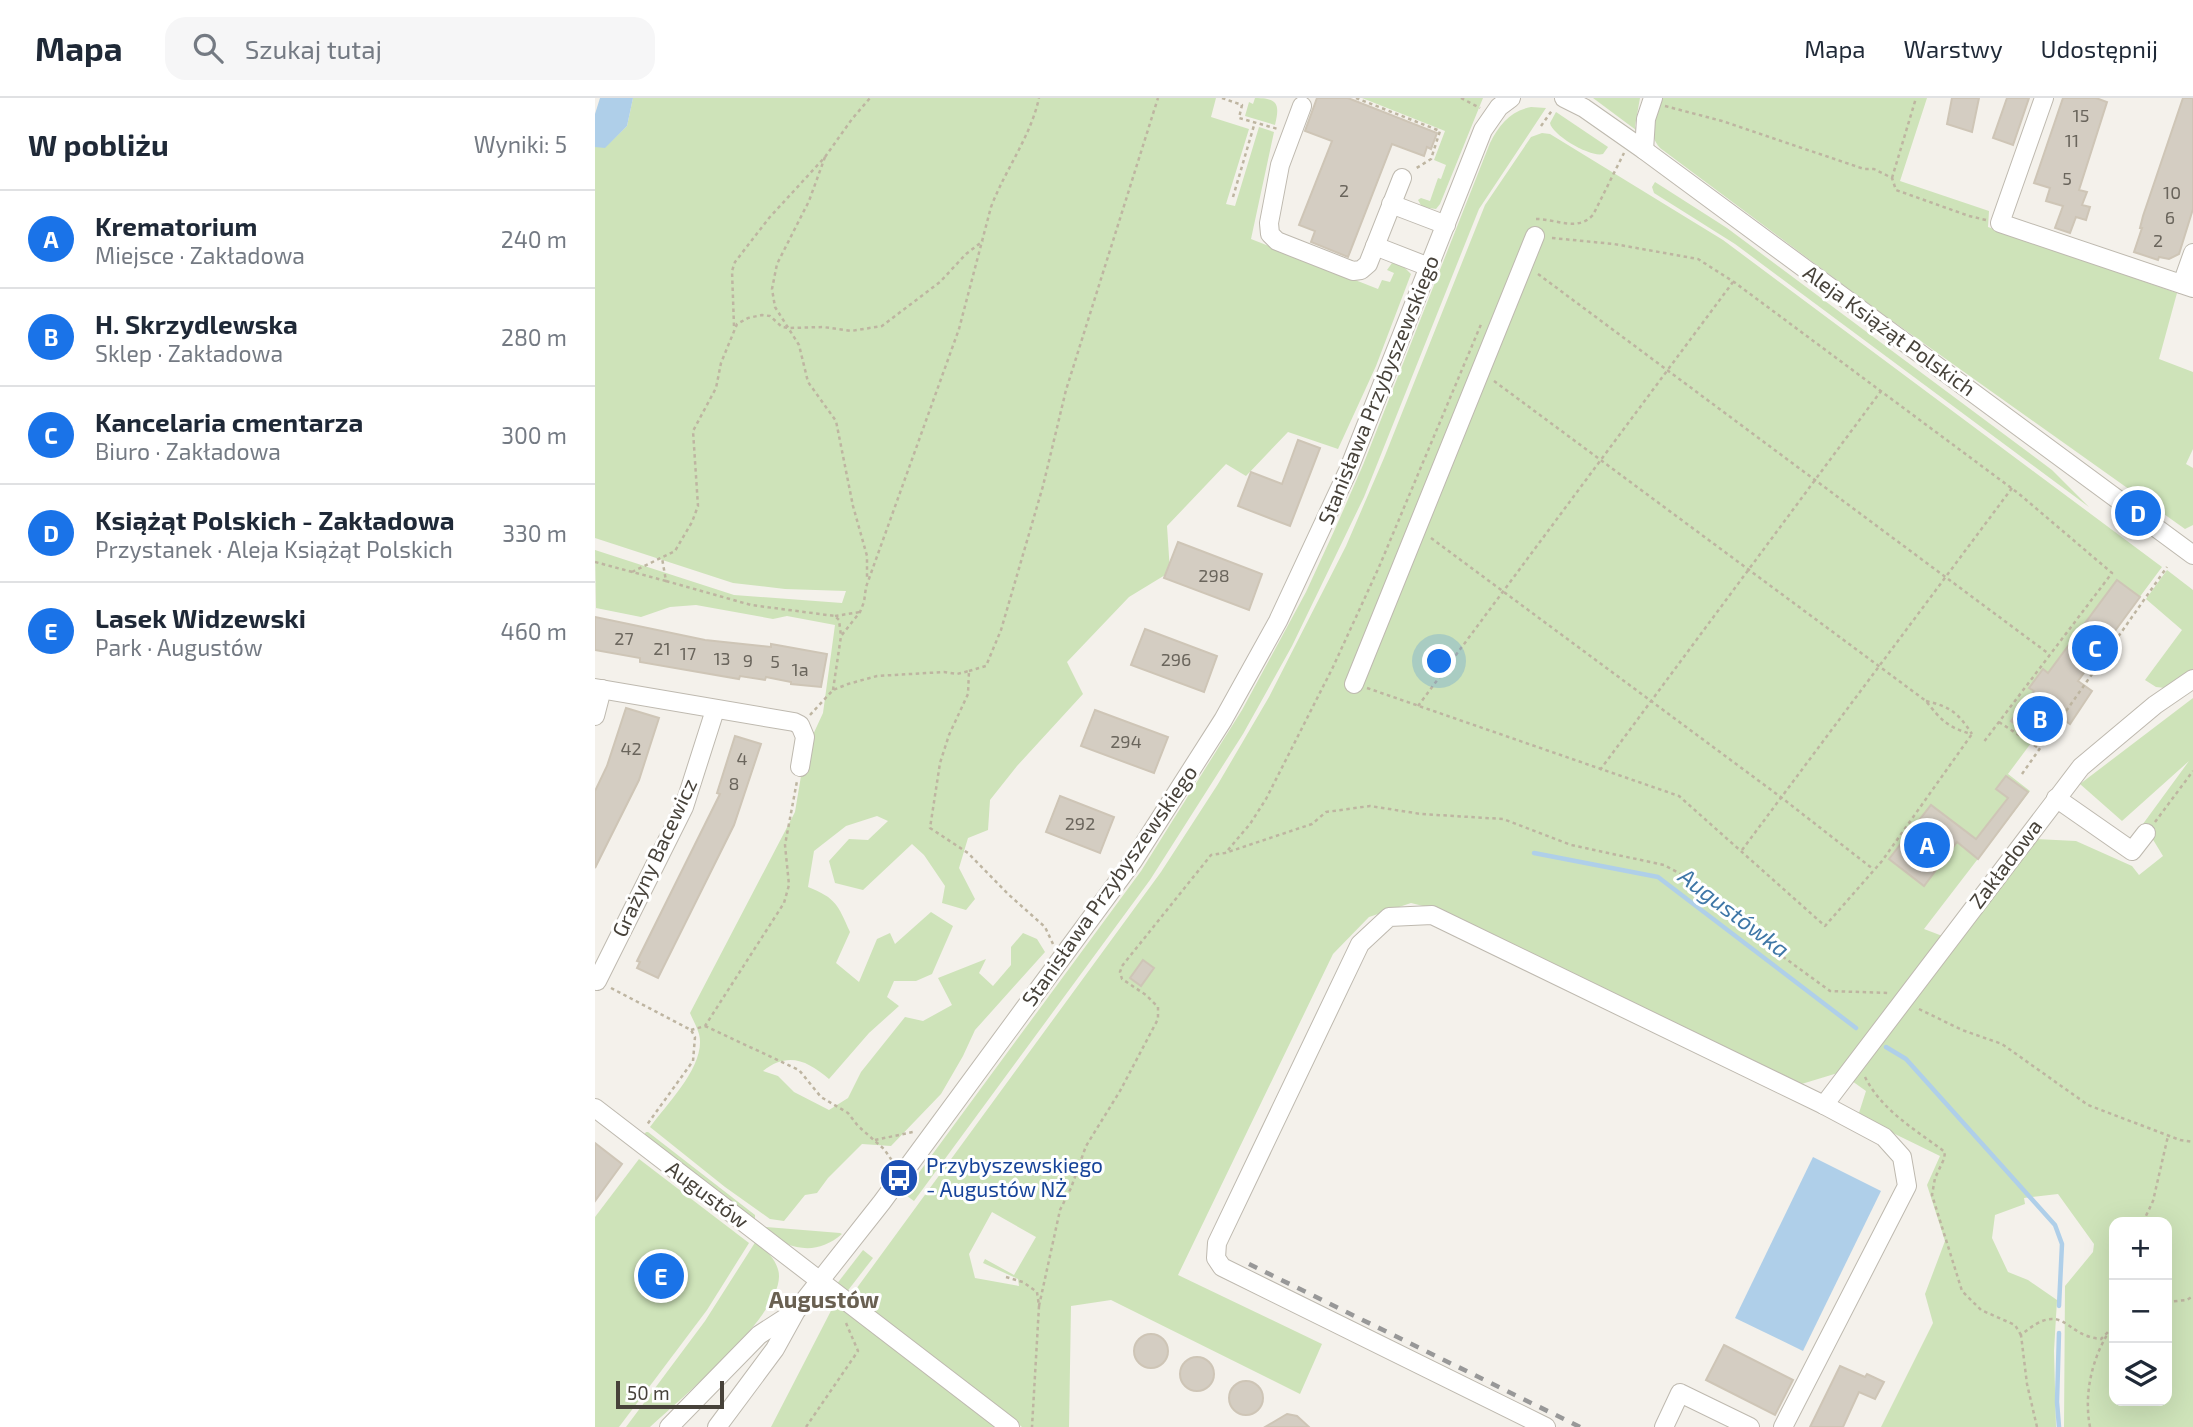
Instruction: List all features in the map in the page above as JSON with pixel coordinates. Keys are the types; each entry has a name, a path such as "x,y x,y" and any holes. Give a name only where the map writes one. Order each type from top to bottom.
{"street":[{"name":"Stanisława Przybyszewskiego","path":"717,1427 775,1349 796,1311 882,1202 1133,861 1223,720 1277,621 1352,460 1493,106 1511,98"},
{"path":"2044,98 2000,223 2188,286 2193,253"},
{"path":"1644,150 1646,118 1652,100"},
{"name":"Aleja Książąt Polskich","path":"1559,103 1584,108 1644,150 2193,555"},
{"path":"1302,106 1280,165 1269,223 1273,238 1357,271 1366,267 1402,178"},
{"path":"1391,204 1446,225"},
{"path":"1354,684 1535,236"},
{"path":"1375,246 1429,267"},
{"name":"Zakładowa","path":"1824,1105 2081,767 2155,705 2193,679"},
{"path":"595,716 598,689 795,722 800,725 805,737 800,767"},
{"name":"Grażyny Bacewicz","path":"597,981 684,807 715,710"},
{"path":"2056,798 2132,851 2146,833"},
{"path":"1546,1427 1222,1267 1216,1258 1217,1243 1360,944 1389,917 1432,915 1824,1105 1884,1137 1902,1157 1907,1186 1783,1427"},
{"name":"Augustów","path":"595,1108 1010,1427"},
{"name":"Stanisława Przybyszewskiego","path":"669,1427 759,1335 796,1311"},
{"path":"1664,1427 1680,1393 1750,1427"}],"path":[{"path":"734,330 732,271 735,262 769,218 825,157 870,98"},
{"path":"866,587 948,361 969,297 999,187 1033,123 1039,98"},
{"path":"800,725 833,690 877,676 944,672 957,674 986,666 1001,630 1043,486 1066,390 1158,98"},
{"path":"1222,98 1242,105 1238,117 1291,133"},
{"path":"1356,98 1441,131 1431,159 1402,178"},
{"path":"1461,98 1493,106"},
{"path":"1916,98 1892,178 1896,190 1969,216 2000,223"},
{"path":"1652,100 1864,169 1874,169 1892,178"},
{"path":"1541,127 1559,103"},
{"path":"1233,197 1255,122"},
{"path":"825,157 809,201 783,249 773,278 775,307 799,345 809,382 836,421 857,523 869,566 864,602 860,612 841,636"},
{"path":"1535,236 1614,244 1698,259 1734,282 2012,488 2112,573 1983,743"},
{"path":"632,572 675,551 698,506 693,431 716,388 721,363 740,321 762,315 770,316 782,327 789,328 823,327 851,331 881,326 940,282 966,254 983,241"},
{"path":"1524,264 2049,654"},
{"path":"1418,706 1734,282"},
{"path":"1480,370 1926,701 1951,728 1972,734"},
{"path":"1600,770 1881,391"},
{"path":"1741,851 2012,488"},
{"path":"1417,528 1782,797 1873,869"},
{"path":"662,558 666,581"},
{"path":"595,562 751,605 835,616 860,612"},
{"path":"2022,774 2167,567"},
{"path":"833,690 841,636 839,620 835,616"},
{"path":"969,671 968,694 949,735 940,763 930,828 968,853 1045,927 1061,959"},
{"path":"1354,684 1679,796 1825,926 1882,861 1972,734"},
{"path":"1926,701 1947,706 1961,718 1972,734"},
{"path":"1999,722 2040,749"},
{"path":"705,1026 784,903 789,885 785,845 800,767"},
{"path":"2146,833 2191,778 2193,771"},
{"path":"597,981 691,1030 695,1037 694,1061 635,1139"},
{"path":"691,1030 705,1026 799,1070 821,1097 848,1113 884,1149 893,1162"},
{"path":"1858,1061 1867,1082 1887,1106 1905,1125 1945,1153 1935,1178 1932,1195 1951,1261 1962,1291 1981,1310 2015,1325 2021,1335 2027,1384 2037,1427"},
{"path":"873,1140 913,1132"},
{"path":"2145,1217 2153,1201 2168,1136"},
{"path":"1032,1427 1039,1306 1061,1210"},
{"path":"1006,1277 1023,1282 1037,1293 1039,1306"},
{"path":"2172,1302 2187,1300 2193,1296"},
{"path":"2021,1335 2034,1324 2056,1318 2064,1320 2087,1338 2101,1339 2109,1332"},
{"path":"806,1427 858,1351 845,1320"},
{"path":"2090,1427 2088,1401 2091,1372 2109,1332"}],"green space":[{"path":"633,98 1216,98 1211,117 1249,129 1226,204 1235,206 1259,127 1274,132 1251,239 1378,289 1382,280 1390,282 1394,273 1387,270 1392,263 1404,267 1411,274 1376,366 1338,449 1288,432 1246,476 1226,464 1167,526 1170,572 1129,597 1067,662 1083,694 1017,766 990,800 988,830 968,838 959,868 975,899 966,910 942,903 945,886 924,855 912,844 863,890 835,883 829,861 849,839 868,840 888,821 877,816 846,826 814,851 808,887 830,899 842,915 850,932 836,963 859,982 877,939 890,933 895,944 931,912 953,926 932,974 916,981 894,981 887,997 899,1006 869,1033 829,1079 805,1063 789,1060 781,1061 763,1071 778,1076 794,1092 829,1110 848,1098 861,1072 905,1017 923,1021 952,1005 938,978 986,959 979,973 993,986 1011,965 1011,947 1023,933 1037,939 1045,952 975,1030 941,1094 891,1146 862,1144 817,1193 805,1195 784,1221 770,1219 650,1127 684,1083 697,1058 699,1034 690,1013 795,812 805,752 823,713 835,625 787,616 773,619 696,605 670,607 641,617 596,608 595,550 734,595 842,603 846,591 785,589 733,583 595,538 595,147 605,147 627,126"},
{"path":"1255,98 1273,101 1277,107 1275,125 1245,116 1249,102 1253,104"},
{"path":"1362,98 1483,98 1436,209 1422,207 1418,200 1421,198 1430,201 1438,178 1441,179 1446,165 1434,160 1445,131"},
{"path":"1593,98 1640,98 1636,130"},
{"path":"1660,98 1927,98 1900,181 1989,211 1988,227 2177,293 2159,359 2193,372 2193,449 2186,464 2193,468 2193,525 2185,529 1877,310 1660,148 1652,130"},
{"path":"1531,107 1546,108 1479,209 1364,497 1292,646 1243,734 1150,880 914,1201 907,1196 919,1181 915,1178 1141,871 1242,710 1306,592 1363,465 1490,143 1506,120"},
{"path":"1556,112 1608,147 1603,154 1581,149 1557,133 1550,123"},
{"path":"1542,133 1550,134 1723,240 2162,567 2008,774 2030,791 1924,929 1945,937 1841,1072 1795,1086 1443,911 1411,903 1369,917 1333,954 1178,1275 1322,1344 1300,1394 1111,1300 1071,1306 1069,1427 1022,1427 1014,1420 1004,1427 771,1427 835,1303 851,1296 1161,872 1218,784 1269,697 1346,546 1485,205 1531,137","holes":["992,1212 1036,1237 1014,1275 985,1259 983,1263 1018,1279 1019,1286 975,1278 969,1254"]},
{"path":"1655,182 1727,228 2052,470 2089,507 1735,244 1654,193 1652,187"},
{"path":"2167,570 2193,590 2193,671 2165,688 2156,687 2145,680 2182,630 2146,599"},
{"path":"2193,698 2193,1427 2064,1427 2065,1286 2093,1252 2094,1244 2058,1194 2024,1198 2025,1204 1995,1215 1992,1238 2008,1272 2028,1280 2057,1300 2054,1351 2056,1427 1881,1427 1933,1323 1925,1294 1945,1241 1927,1185 1940,1156 1858,1116 1866,1091 1852,1081 2036,839 2076,841 2132,866 2139,875 2163,856 2152,838 2140,828 2189,761 2122,821 2080,784"},
{"path":"646,1132 755,1215 755,1222 643,1136"},
{"path":"639,1159 749,1243 707,1310 619,1427 595,1427 595,1217"},
{"path":"766,1227 842,1234 822,1246 802,1248 773,1237 763,1231"},
{"path":"756,1241 774,1261 779,1276 775,1293 763,1313 726,1356 650,1427 626,1427 705,1321"},
{"path":"863,1250 873,1258 846,1293 836,1285"}],"water":[{"path":"600,98 633,98 627,126 605,148 595,147 595,114"},
{"path":"1813,1157 1881,1191 1803,1351 1735,1318"}],"building":[{"path":"1317,98 1348,98 1437,133 1431,149 1427,147 1424,156 1392,144 1348,257 1311,242 1315,231 1299,225 1332,141 1305,131"},
{"path":"1952,98 1979,98 1972,132 1947,124"},
{"path":"2007,98 2029,98 2013,145 1993,138"},
{"path":"2063,98 2096,98 2107,102 2079,190 2087,192 2082,205 2090,207 2086,220 2076,217 2070,233 2055,228 2063,206 2046,201 2050,188 2034,183"},
{"path":"2183,98 2193,98 2193,209 2179,254 2169,259 2159,257 2158,260 2134,252 2143,216"},
{"path":"1298,440 1320,448 1290,526 1238,506 1251,472 1282,484"},
{"path":"1178,542 1262,574 1249,610 1164,578"},
{"path":"2117,580 2140,597 2078,681 2092,691 2070,724 2054,713 2035,739 2011,721 2034,691 2029,688 2043,669 2048,673"},
{"path":"595,617 705,640 771,647 771,644 827,654 821,687 791,684 766,677 765,680 740,676 739,679 640,662 640,658 595,650"},
{"path":"1145,629 1217,656 1204,692 1131,665"},
{"path":"626,708 659,718 639,780 595,868 595,791 607,766"},
{"path":"1095,710 1168,737 1154,773 1081,746"},
{"path":"735,736 761,744 734,825 658,978 637,968 640,962 637,961 720,794 717,793"},
{"path":"2006,776 2028,792 1978,859 1957,842 1924,886 1889,859 1931,805 1976,839 2008,798 1996,789"},
{"path":"1060,796 1114,817 1100,853 1046,832"},
{"path":"1143,960 1154,968 1141,986 1130,978"},
{"path":"595,1143 622,1164 595,1201"},
{"path":"1151,1334 1163,1339 1168,1351 1163,1363 1151,1368 1139,1363 1134,1351 1139,1339"},
{"path":"1724,1345 1793,1380 1775,1415 1706,1380"},
{"path":"1197,1357 1209,1362 1214,1374 1209,1386 1197,1391 1185,1386 1180,1374 1185,1362"},
{"path":"1840,1366 1884,1382 1875,1399 1859,1392 1843,1427 1810,1427"},
{"path":"1246,1381 1258,1386 1263,1398 1258,1410 1246,1415 1234,1410 1229,1398 1234,1386"},
{"path":"1287,1414 1297,1416 1309,1427 1265,1427"}],"waterway":[{"name":"Augustówka","path":"1534,853 1658,877 1856,1028"},
{"name":"Augustówka","path":"1886,1047 1906,1059 2055,1225 2062,1244 2059,1306"},
{"name":"Augustówka","path":"2059,1333 2059,1427"}],"railway":[{"path":"1249,1264 1580,1427"}],"place":[{"name":"Książąt Polskich - Zakładowa","path":"2138,513"},
{"name":"Kancelaria cmentarza","path":"2095,648"},
{"name":"H. Skrzydlewska","path":"2040,719"},
{"name":"Krematorium","path":"1927,845"},
{"name":"Przybyszewskiego - Augustów NŻ","path":"899,1178"},
{"name":"Lasek Widzewski","path":"661,1276"}],"district":[{"name":"Augustów","path":"824,1300"}]}
